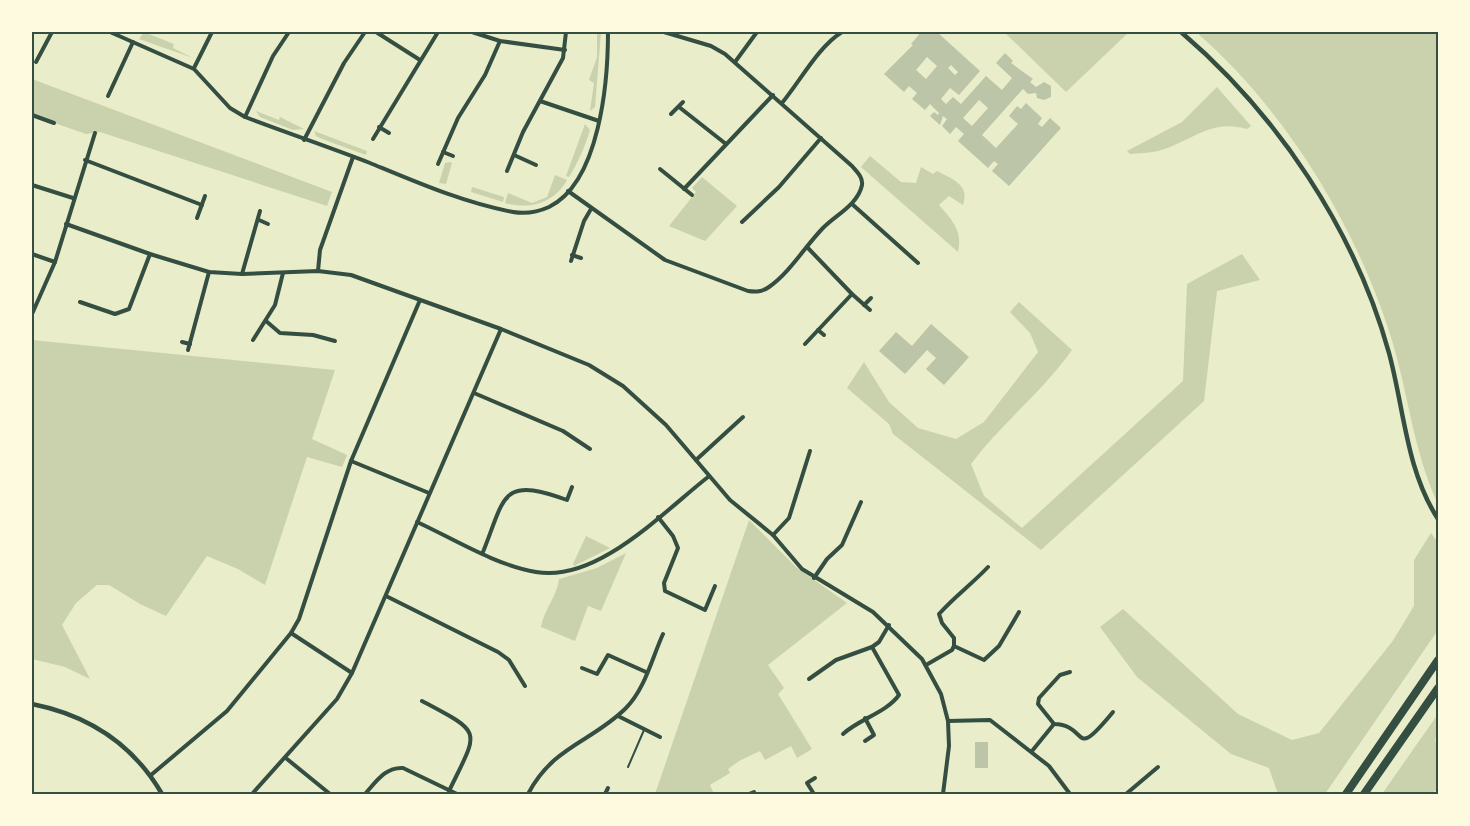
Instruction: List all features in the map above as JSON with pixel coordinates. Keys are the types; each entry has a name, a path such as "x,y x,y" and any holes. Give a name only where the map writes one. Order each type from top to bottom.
{"highway":[{"path":"1346,795 1438,660"},
{"path":"1364,795 1438,688"}],"street":[{"path":"36,62 52,32"},
{"path":"110,32 194,69 230,108 245,117 435,189 514,212 532,212 548,207 568,191 584,163 599,122 605,83 608,32"},
{"path":"194,69 212,32"},
{"path":"245,117 273,56 289,32"},
{"path":"304,140 344,63 366,32"},
{"path":"376,32 420,60"},
{"path":"373,139 438,32"},
{"path":"472,32 500,41 565,50"},
{"path":"507,171 540,101 557,72 565,50 566,32"},
{"path":"568,191 665,260 748,291 759,292 768,288 822,229 852,204 862,184 861,177 821,138 735,62 711,46 680,34 664,32"},
{"path":"735,62 758,32"},
{"path":"782,103 804,77 824,45 842,32"},
{"path":"1181,32 1251,102 1284,144 1335,222 1359,274 1382,333 1413,461 1425,494 1438,519"},
{"path":"438,164 458,118 485,75 500,41"},
{"path":"108,96 133,42"},
{"path":"684,189 773,95"},
{"path":"540,101 599,122"},
{"path":"671,114 683,102"},
{"path":"679,107 726,144"},
{"path":"32,115 54,123"},
{"path":"379,128 389,133"},
{"path":"32,314 55,262 95,133"},
{"path":"742,222 779,187 821,138"},
{"path":"443,152 453,156"},
{"path":"514,155 536,165"},
{"path":"318,271 320,250 353,157"},
{"path":"85,160 202,206"},
{"path":"660,169 692,195"},
{"path":"32,184 73,198"},
{"path":"197,218 205,196"},
{"path":"852,204 918,263"},
{"path":"571,261 591,209"},
{"path":"242,274 260,212"},
{"path":"259,220 268,224"},
{"path":"66,224 209,272 242,274 318,271 351,275 501,329 589,365 623,386 666,425 708,477 730,500 773,536 790,557 814,578 873,612 889,625 926,665 941,694 948,722 949,746 943,795"},
{"path":"807,247 870,310"},
{"path":"32,254 55,262"},
{"path":"80,302 115,314 129,309 150,254"},
{"path":"572,255 580,258"},
{"path":"188,350 209,272"},
{"path":"253,340 266,321 279,292 283,273"},
{"path":"805,344 852,294"},
{"path":"864,305 871,298"},
{"path":"151,776 227,711 291,633 306,605 351,461 420,300"},
{"path":"266,321 280,333 313,335 335,341"},
{"path":"252,795 287,759 337,699 352,673 501,329"},
{"path":"818,330 824,335"},
{"path":"182,342 190,344"},
{"path":"474,393 563,431 590,449"},
{"path":"696,460 743,417"},
{"path":"773,536 789,518 810,451"},
{"path":"351,461 429,493"},
{"path":"417,522 519,568 539,573 585,567 609,556 708,477"},
{"path":"483,552 504,501 510,493 524,489 549,493 567,500 572,488"},
{"path":"814,578 832,553 842,545 861,502"},
{"path":"658,517 677,542 678,548 663,586 665,591 705,610 715,586"},
{"path":"954,646 954,638 942,623 939,614 958,592 971,585 988,567"},
{"path":"386,596 498,652 509,660 525,686"},
{"path":"954,646 984,660 999,646 1019,612"},
{"path":"809,679 836,660 872,647 879,642 889,625"},
{"path":"291,633 352,673"},
{"path":"528,795 533,783 556,757 618,716 638,694 663,634"},
{"path":"926,665 954,646"},
{"path":"843,734 865,718 880,711 899,695 872,647"},
{"path":"582,668 597,674 608,655 646,672"},
{"path":"1054,724 1038,704 1039,698 1060,675 1070,672"},
{"path":"422,701 461,722 471,734 472,744 449,791"},
{"path":"32,704 62,710 102,730 127,750 151,776 162,795"},
{"path":"1054,724 1063,724 1081,738 1086,739 1092,737 1113,712"},
{"path":"618,716 660,737"},
{"path":"865,718 874,735 865,741"},
{"path":"948,722 990,720 1049,766 1070,795"},
{"path":"1032,751 1054,724"},
{"path":"287,759 330,795"},
{"path":"1126,795 1158,767"},
{"path":"366,795 384,773 394,768 402,768 457,795"},
{"path":"814,795 807,783 815,778"},
{"path":"605,795 608,788"},
{"path":"749,795 754,792"}],"lane":[{"path":"628,767 644,730"}],"green space":[{"path":"144,32 174,44 173,48 193,58 139,39"},
{"path":"597,32 601,32 595,107 590,111 594,83 589,80 597,57"},
{"path":"1004,32 1129,32 1066,92"},
{"path":"1196,32 1438,32 1438,504 1422,463 1390,334 1357,251 1336,210 1313,170 1259,96"},
{"path":"32,79 332,192 327,206 100,132 86,134 32,115"},
{"path":"1217,87 1251,126 1247,129 1234,126 1211,129 1158,151 1130,154 1127,151 1182,122"},
{"path":"256,111 279,120 280,117 304,129 293,130 260,117"},
{"path":"585,124 590,130 586,142 569,177 566,176"},
{"path":"314,131 367,151 366,155 322,139 316,136"},
{"path":"870,156 901,182 916,183 921,167 933,174 937,171 959,184 964,192 963,205 949,196 939,205 958,232 958,252 861,167"},
{"path":"445,163 452,163 446,184 439,183"},
{"path":"555,175 567,180 556,194 548,199 523,206 505,203 508,193 532,203 547,197"},
{"path":"702,177 737,206 705,241 669,226 696,192 692,188"},
{"path":"472,187 504,197 503,202 471,192"},
{"path":"1242,254 1260,280 1217,291 1204,401 1041,550 893,434 889,424 847,388 864,362 889,402 918,428 956,439 984,422 1038,352 1030,333 1010,312 1019,302 1072,350 1048,380 971,464 984,496 1022,528 1183,381 1187,284"},
{"path":"32,340 335,370 312,439 347,455 342,467 307,457 265,585 238,569 207,556 166,616 140,604 109,585 97,585 76,603 62,625 90,679 65,667 32,659"},
{"path":"749,520 796,567 847,603 768,665 784,688 778,694 812,749 797,758 791,746 765,760 760,751 739,761 728,769 730,773 710,785 714,794 655,794"},
{"path":"1431,533 1438,543 1438,630 1325,794 1278,794 1269,768 1231,754 1137,677 1100,627 1123,609 1238,714 1292,740 1319,733 1392,642 1414,606 1414,560"},
{"path":"586,536 610,548 574,566 573,564"},
{"path":"626,553 601,611 588,606 575,641 541,627 559,579 597,568"},
{"path":"1438,714 1438,735 1435,740 1438,749 1438,789 1431,794 1382,794"}],"building":[{"path":"921,32 937,32 980,71 959,95 950,88 941,99 946,104 953,97 961,104 986,76 1002,90 1012,78 996,63 1005,53 1013,61 1011,63 1033,79 1030,82 1036,87 1044,82 1051,86 1051,97 1044,100 1037,98 1036,93 1028,94 1023,89 982,135 996,148 1018,124 1009,116 1017,106 1021,109 1026,103 1042,118 1038,124 1042,127 1050,118 1061,128 1009,186 992,171 998,164 994,161 988,168 958,141 964,134 956,127 950,134 942,126 947,119 943,116 940,125 930,116 934,112 938,115 939,113 930,104 925,110 912,99 917,93 909,86 904,92 884,74 913,45 911,44","holes":["927,57 937,66 926,79 916,70","951,65 958,72 955,75 948,68","979,100 988,108 972,126 963,118"]},
{"path":"931,324 969,357 944,385 926,369 936,358 927,350 905,374 879,351 896,332 912,346"},
{"path":"975,742 988,742 988,768 975,768"}]}
